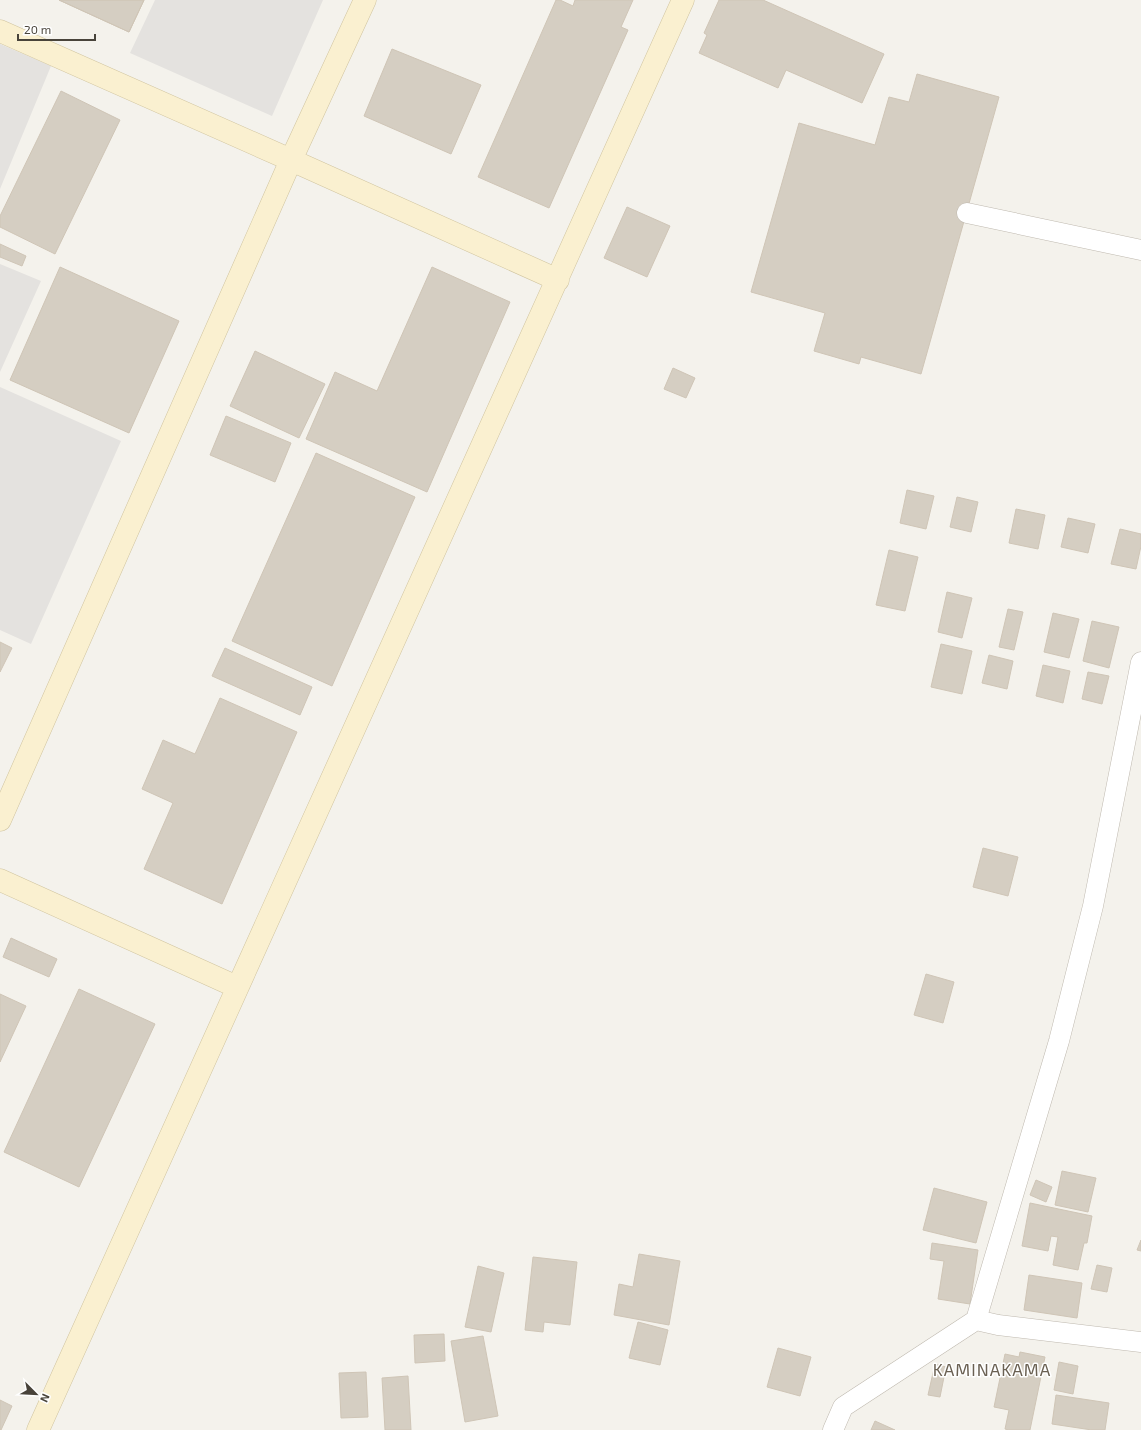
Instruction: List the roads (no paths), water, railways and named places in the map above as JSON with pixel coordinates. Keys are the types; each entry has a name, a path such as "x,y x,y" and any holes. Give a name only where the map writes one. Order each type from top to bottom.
{"street":[{"path":"0,820 291,160 365,0"},
{"path":"38,1430 683,0"},
{"path":"0,31 558,280"},
{"path":"967,213 1141,250"},
{"path":"833,1430 843,1407 976,1320 1061,1033 1092,906 1141,662"},
{"path":"0,880 238,987"},
{"path":"976,1320 998,1325 1141,1342"}],"district":[{"name":"KAMINAKAMA","path":"992,1369"}]}
